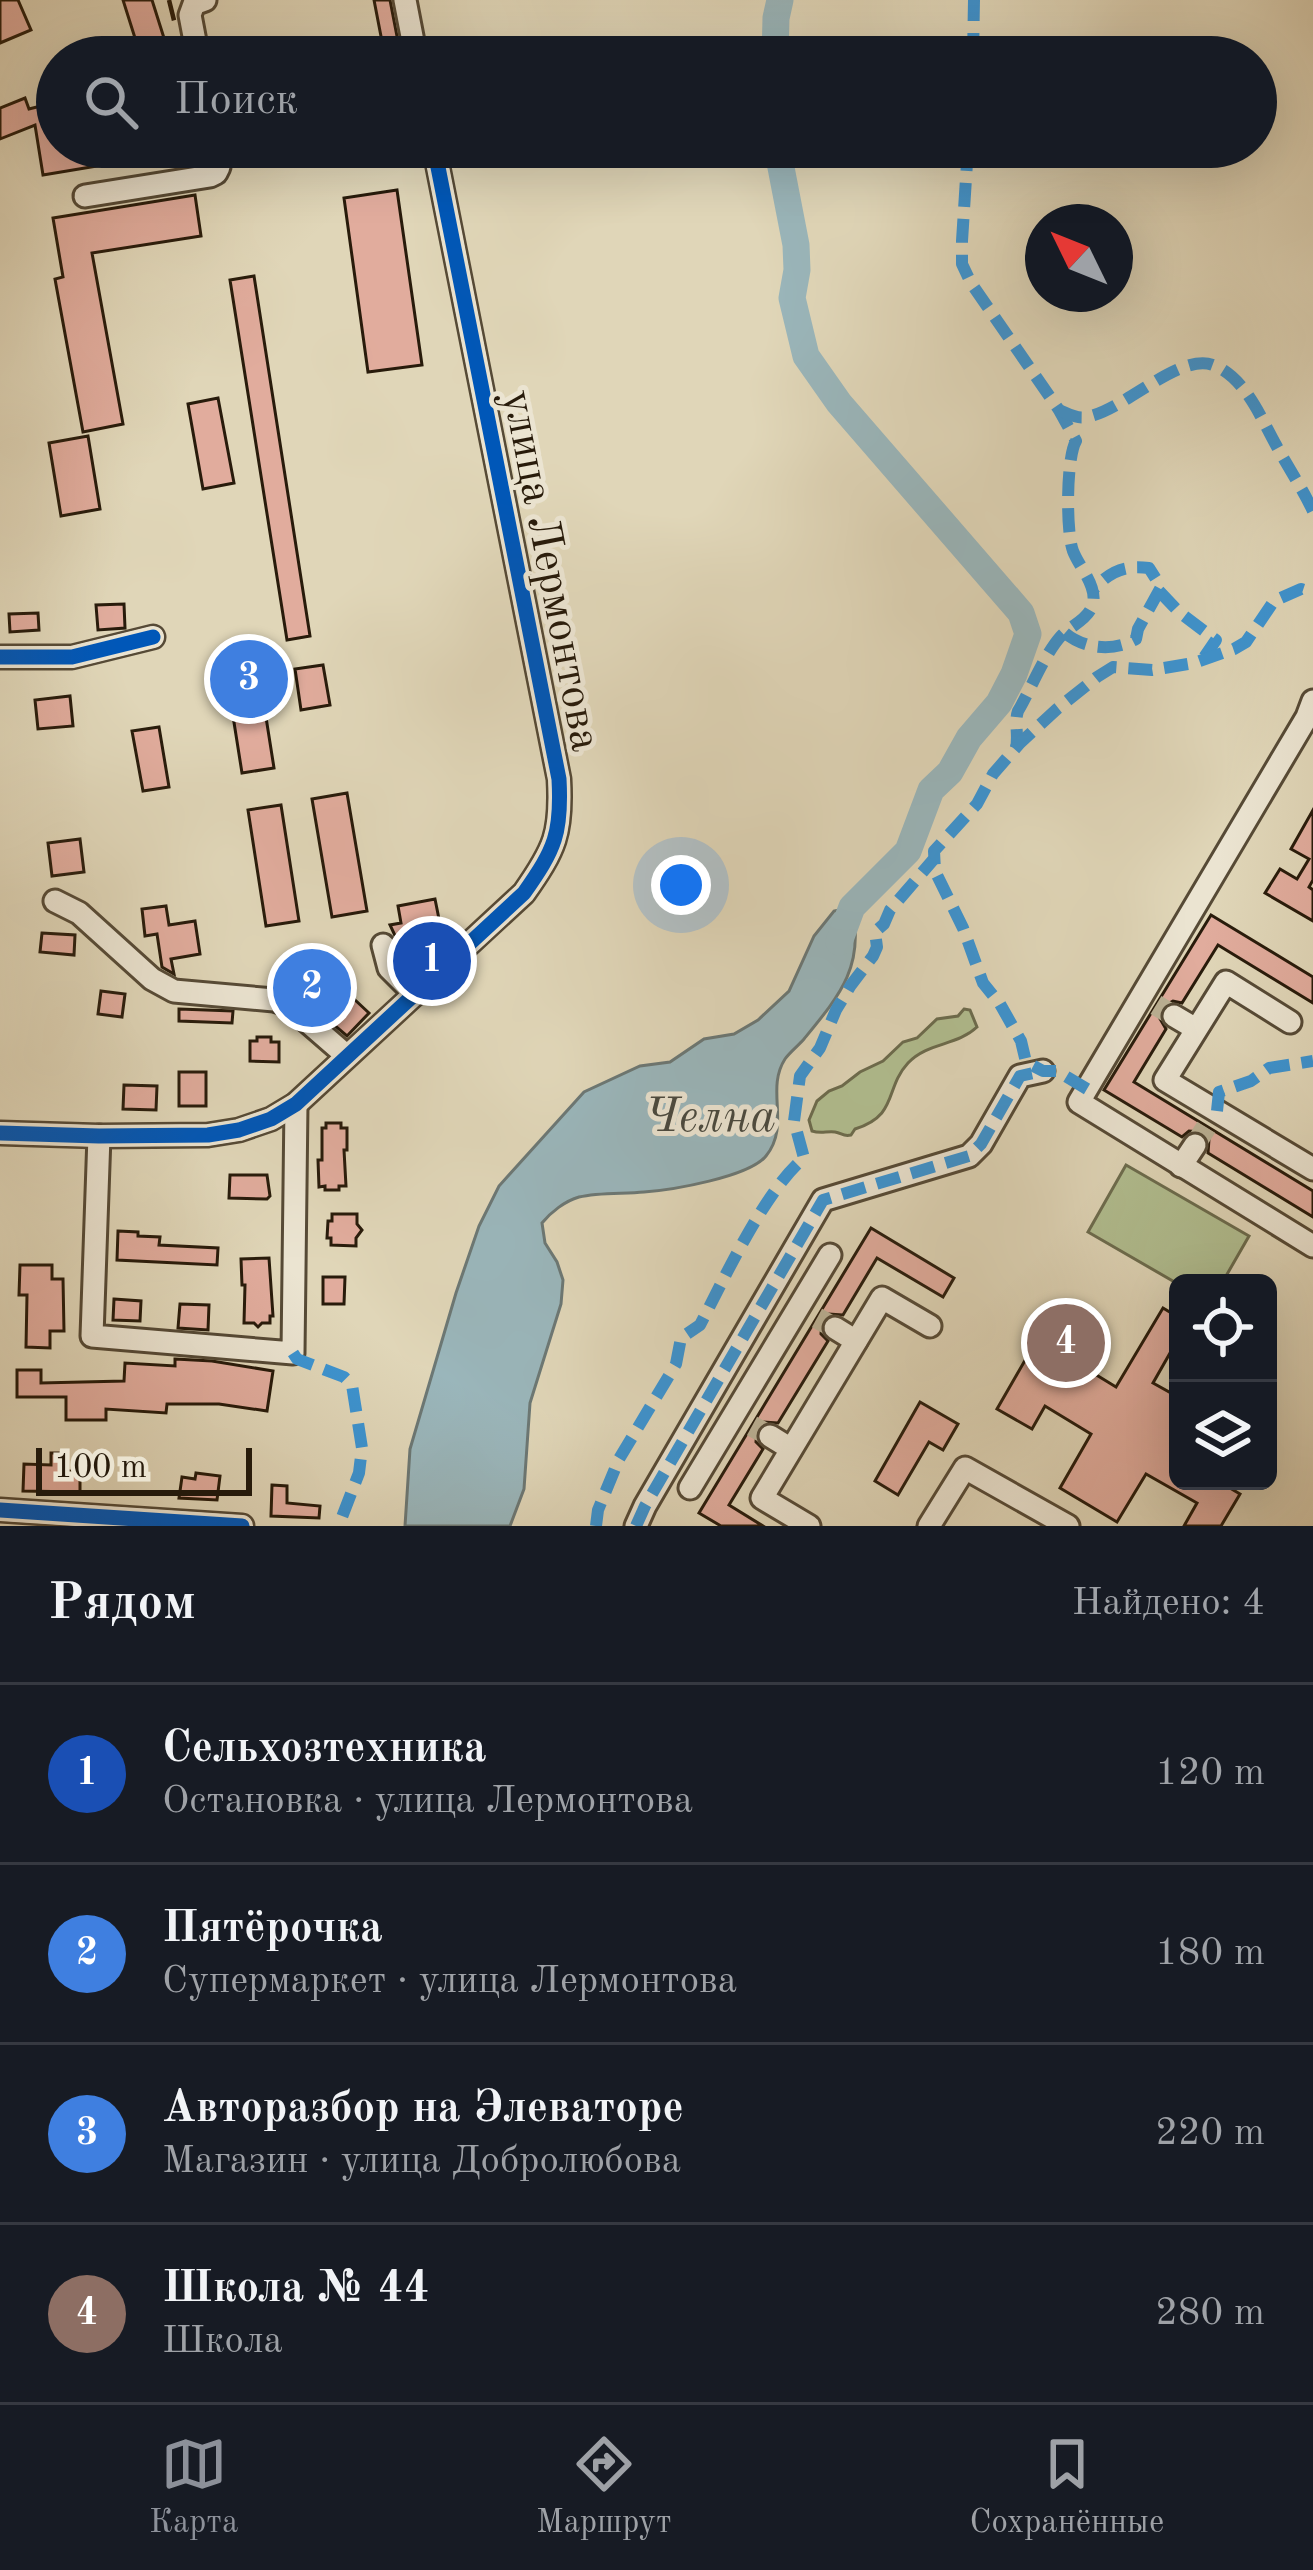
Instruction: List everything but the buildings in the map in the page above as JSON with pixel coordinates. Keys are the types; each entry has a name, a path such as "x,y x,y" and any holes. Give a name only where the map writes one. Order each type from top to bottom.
{"street":[{"path":"194,36 190,16 194,4 205,0"},
{"path":"405,0 412,36"},
{"path":"85,196 210,176 218,168"},
{"name":"улица Лермонтова","path":"0,1132 208,1135 272,1119 296,1104 524,893 557,838 559,779 438,168"},
{"path":"0,657 72,657 153,637"},
{"path":"1311,713 1158,1006 1079,1102 1313,1246"},
{"path":"55,901 80,913 152,979 174,991 287,1004 347,1056"},
{"path":"383,945 389,968 415,994"},
{"path":"1290,1022 1226,982 1165,1080 1206,1127 1313,1169"},
{"path":"1158,1006 1196,1029"},
{"path":"636,1526 823,1200 969,1156 981,1144 1020,1076 1043,1071"},
{"path":"99,1136 92,1336 292,1353 296,1104"},
{"path":"1181,1166 1206,1127"},
{"path":"690,1489 752,1426 817,1318 830,1255"},
{"path":"809,1526 762,1498 882,1298 930,1326"},
{"path":"817,1318 856,1341"},
{"path":"752,1426 791,1449"},
{"path":"929,1526 965,1468 1068,1526"},
{"path":"0,1510 242,1526"}],"green space":[{"path":"970,1010 977,1027 908,1063 878,1116 851,1135 812,1131 809,1120 817,1101 829,1091 883,1061 937,1019 958,1016"},
{"path":"1126,1165 1249,1236 1227,1274 1169,1274 1169,1279 1088,1232"}],"water":[{"name":"Челна","path":"852,907 852,963 829,1008 779,1071 777,1132 766,1156 744,1170 690,1185 579,1197 542,1223 545,1243 563,1280 561,1304 530,1403 524,1489 510,1526 405,1526 410,1449 456,1293 479,1226 499,1186 584,1092 640,1066 670,1062 704,1039 734,1034 758,1020 789,991 814,936 834,911"}],"waterway":[{"name":"Челна","path":"776,36 780,0"},
{"name":"Челна","path":"781,168 796,245 792,298 806,356 839,403 1021,613 1028,634 999,703 969,738 950,772 931,790 908,851 852,907 839,942"}],"tunnel":[{"path":"1156,1005 1174,1016"},
{"path":"1195,1145 1207,1126"},
{"path":"817,1318 835,1328"},
{"path":"752,1426 770,1436"}],"railway":[{"path":"169,0 178,36"}],"marked path":[{"path":"973,36 974,0"},
{"path":"967,168 962,264 1076,441 1069,479 1069,529 1073,551 1094,596 1088,614 1049,653 1018,711 1016,748"},
{"path":"1059,410 1079,417 1100,413 1184,367 1213,365 1251,399 1313,511"},
{"path":"1065,633 1090,645 1109,647 1136,639 1161,587 1149,568 1132,568 1112,574 1093,590"},
{"path":"1087,1089 1057,1071 1043,1071 1026,1062 1021,1041 983,983 935,871 934,851 977,804 993,774 1020,743 1097,677 1113,667 1152,670 1194,663 1234,649 1246,642 1274,601 1301,589 1313,593"},
{"path":"1159,591 1216,640 1203,659"},
{"path":"596,1526 619,1459 676,1364 681,1338 700,1325 760,1213 804,1158 794,1121 800,1076 820,1048 851,985 873,956 875,932 933,860"},
{"path":"1217,1111 1219,1092 1251,1081 1269,1068 1313,1061"},
{"path":"636,1526 823,1200 969,1156 981,1144 1020,1076 1043,1071"},
{"path":"293,1353 352,1385 362,1448 359,1473 342,1517"}],"cycle path":[{"path":"0,1133 208,1135 271,1119 296,1104 524,893 549,852 559,813 559,779 438,168"},
{"path":"0,657 72,657 153,637"},
{"path":"0,1510 242,1526"}],"place":[{"name":"Авторазбор на Элеваторе","path":"249,679"},
{"name":"Сельхозтехника","path":"432,961"},
{"name":"Пятёрочка","path":"312,988"},
{"name":"Школа № 44","path":"1066,1343"}]}
